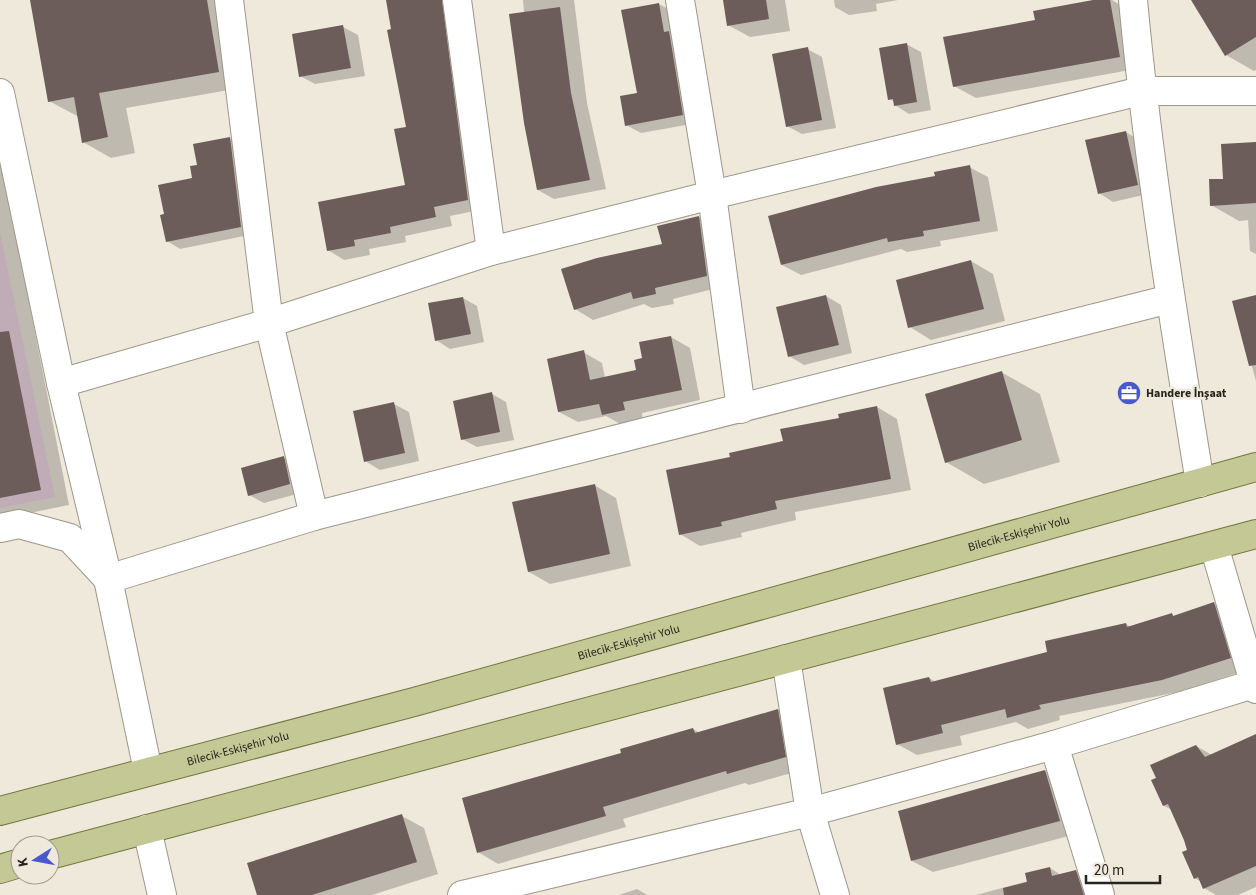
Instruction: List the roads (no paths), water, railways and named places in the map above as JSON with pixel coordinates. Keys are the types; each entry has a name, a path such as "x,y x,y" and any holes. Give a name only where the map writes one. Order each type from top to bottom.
{"main road":[{"name":"Bilecik-Eskişehir Yolu","path":"0,812 433,696 1256,467"},
{"path":"60,852 1256,534"}],"street":[{"path":"229,0 268,323 314,516"},
{"path":"458,0 491,251"},
{"path":"680,0 712,195 741,409"},
{"path":"1133,0 1141,91 1170,299 1200,482"},
{"path":"61,383 268,323 491,251 712,195 1141,91 1256,91"},
{"path":"0,93 61,383 108,579 148,771"},
{"path":"108,579 314,516 1170,299"},
{"path":"0,528 19,524 70,538 108,579"},
{"path":"462,895 810,812 1255,687 1214,546"},
{"path":"786,659 810,812 835,895"},
{"path":"1054,744 1100,895"},
{"path":"147,829 162,895"}],"place":[{"name":"Handere İnşaat","path":"1129,393"}]}
